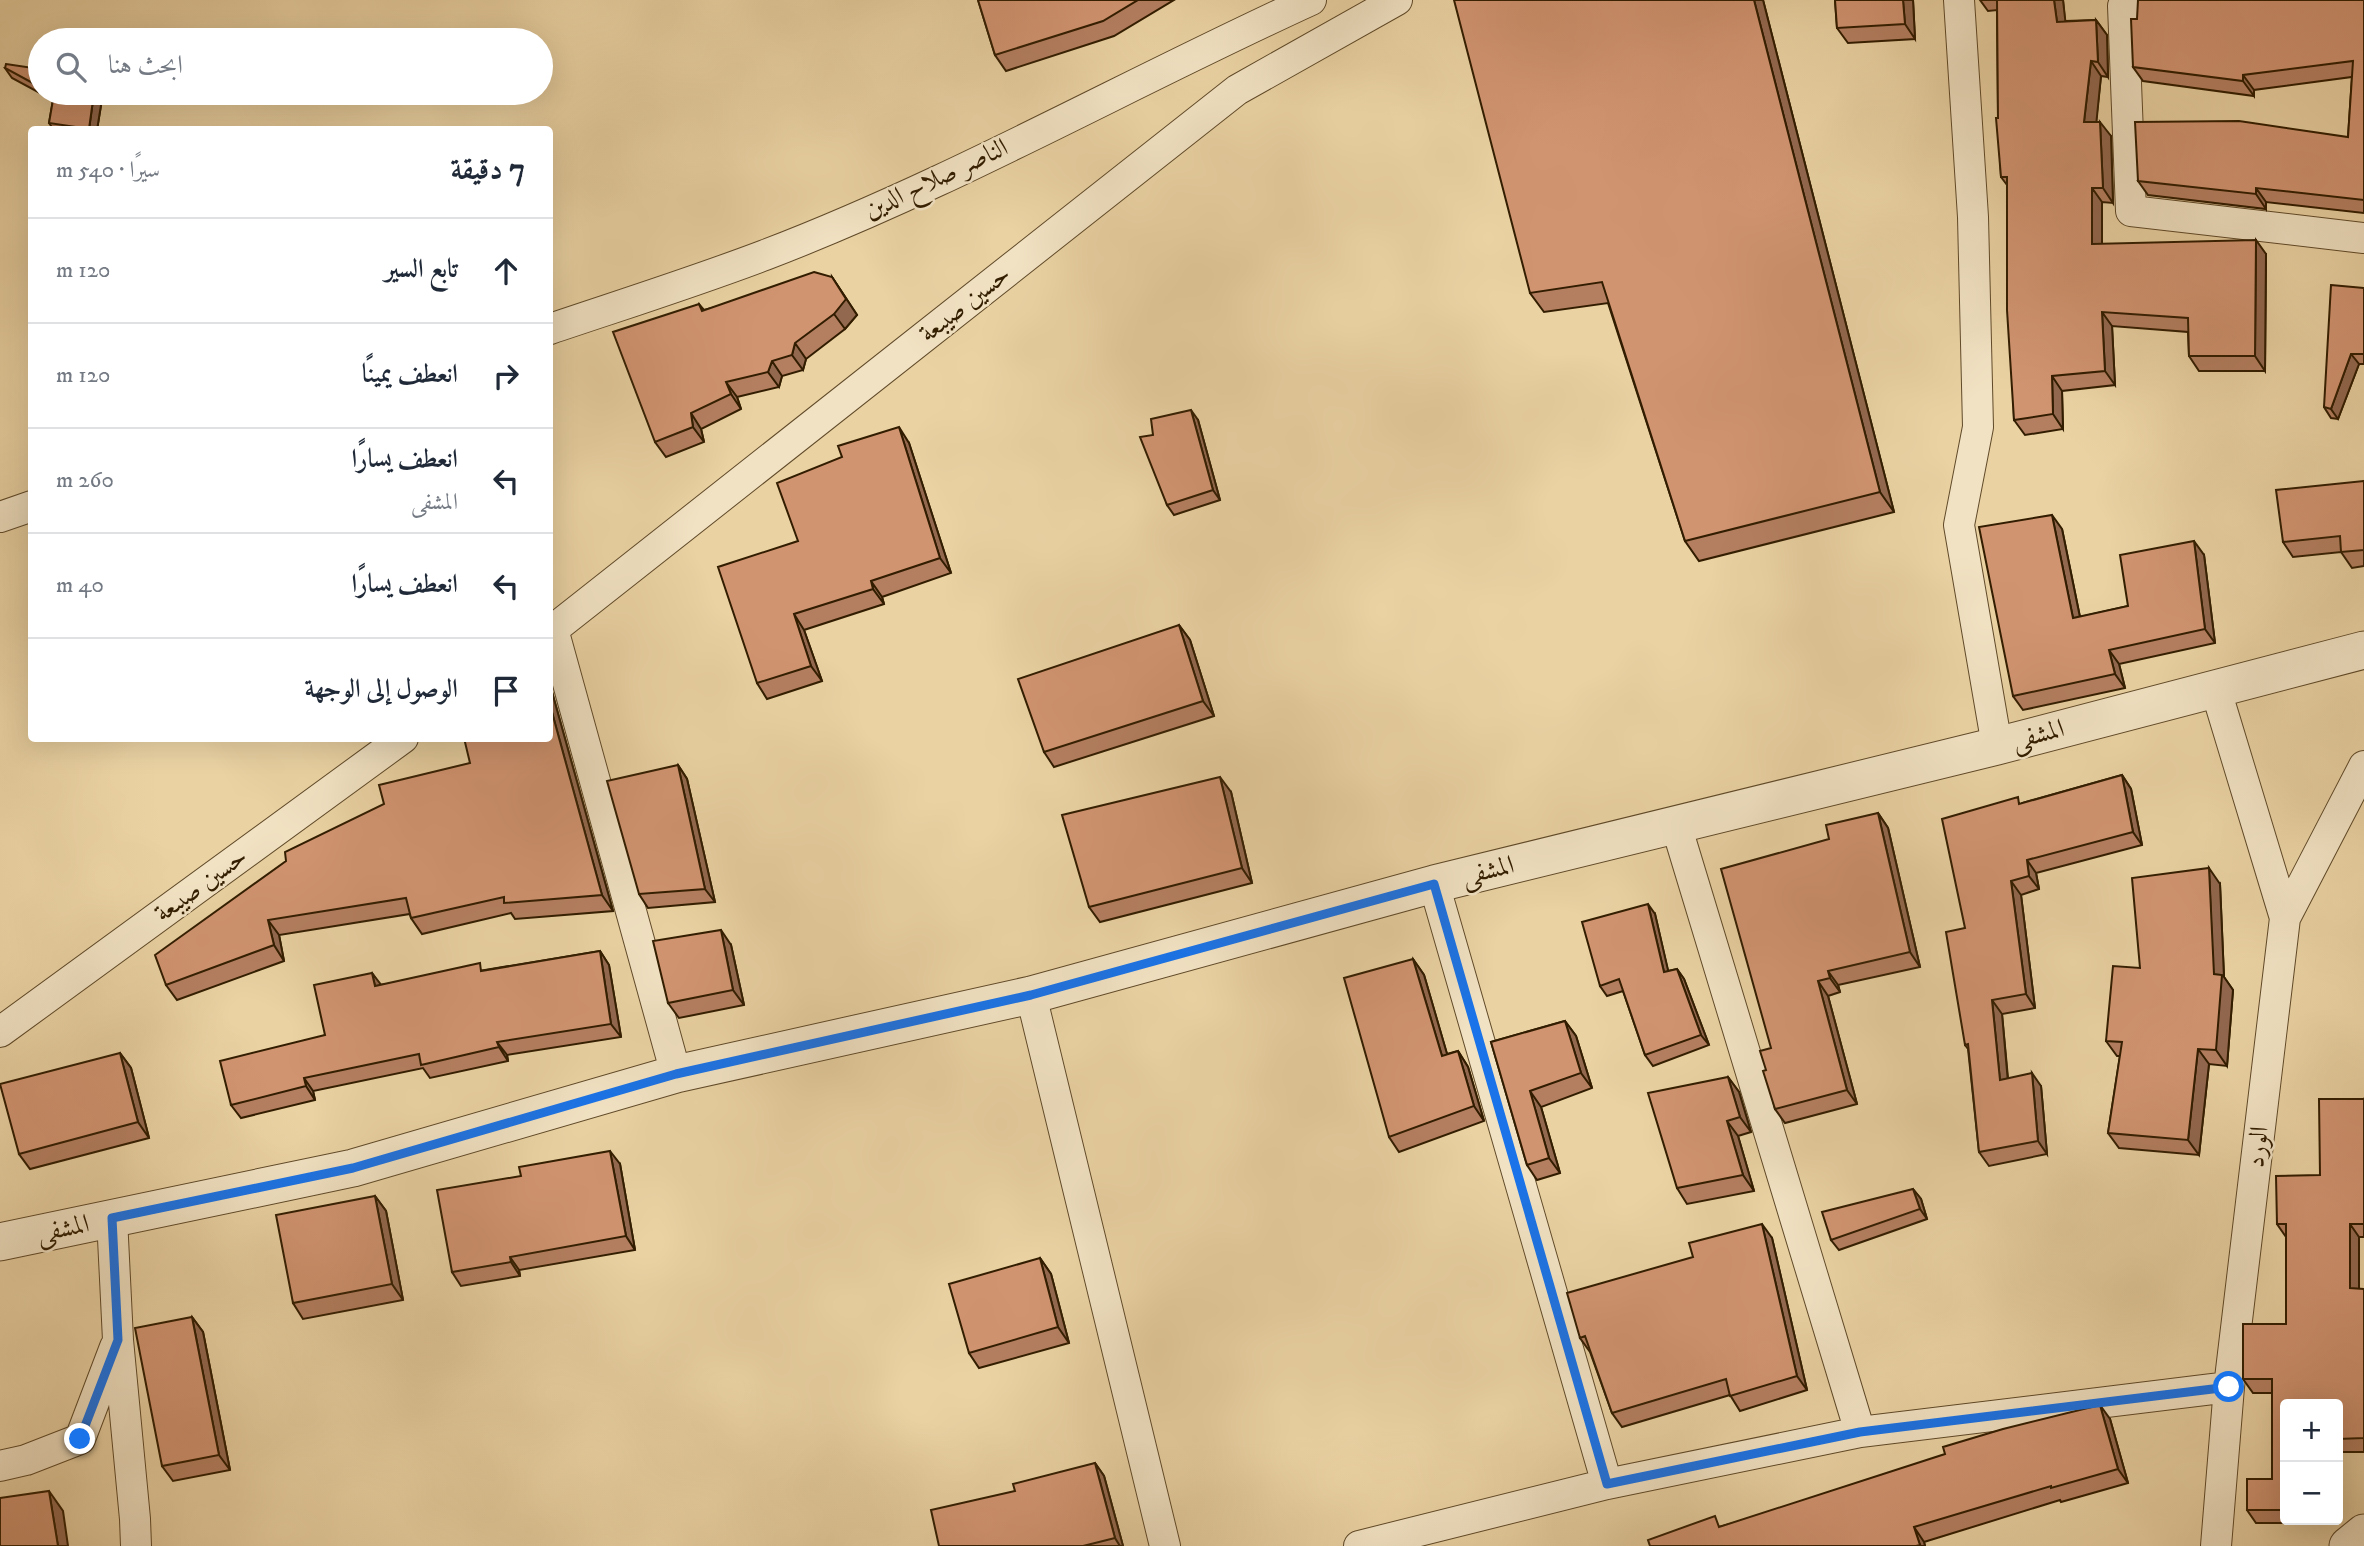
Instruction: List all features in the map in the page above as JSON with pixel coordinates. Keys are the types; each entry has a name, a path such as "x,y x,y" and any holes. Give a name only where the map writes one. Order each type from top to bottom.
{"street":[{"name":"الناصر صلاح الدين","path":"553,328 765,255 888,203 1210,46 1311,0"},
{"name":"حسين صيبعة","path":"553,629 1237,90 1397,0"},
{"path":"1959,0 1973,217 1978,427 1959,525 1997,746"},
{"path":"2123,6 2131,211 2364,238"},
{"path":"0,517 28,507"},
{"path":"553,638 676,1074"},
{"name":"المشفى","path":"0,1242 353,1168 676,1074 1031,995 1434,884 1997,746 2364,650"},
{"path":"2216,687 2286,918"},
{"name":"حسين صيبعة","path":"0,1032 398,742"},
{"name":"الورد","path":"2216,1546 2229,1387 2286,918 2364,766"},
{"path":"1676,825 1860,1432"},
{"path":"1434,884 1607,1484"},
{"path":"1031,995 1165,1546"},
{"path":"112,1218 118,1340 136,1546"},
{"path":"0,1466 26,1460 80,1439 118,1340"},
{"path":"1359,1546 1607,1484 1860,1432 2229,1387"},
{"path":"2348,1546 2364,1532"}],"building":[{"path":"978,0 1138,0 1103,21 995,55"},
{"path":"1454,0 1754,0 1880,492 1685,541 1602,282 1530,293"},
{"path":"1835,0 1903,0 1905,24 1837,28"},
{"path":"1997,0 2054,0 2057,22 2096,20 2098,62 2091,61 2084,122 2100,122 2103,188 2092,188 2092,244 2256,240 2255,356 2189,356 2188,318 2102,312 2105,371 2052,376 2053,414 2014,420 2007,310 2007,177 2001,177 1996,118"},
{"path":"2138,0 2364,0 2364,200 2256,188 2256,194 2138,181 2135,122 2239,121 2348,137 2353,61 2243,75 2243,81 2133,67 2131,19 2137,19"},
{"path":"6,64 28,67 28,80 5,68"},
{"path":"52,105 92,105 89,126 49,123"},
{"path":"814,272 832,277 846,299 834,314 795,343 792,355 772,361 768,372 726,382 731,394 691,413 693,427 655,442 613,332 699,304 702,311"},
{"path":"2331,285 2364,288 2364,354 2351,354 2331,409 2324,407"},
{"path":"1191,410 1213,490 1167,505 1140,437 1153,435 1151,419"},
{"path":"899,427 940,558 871,581 873,589 794,614 811,666 757,683 718,567 798,541 777,483 842,457 838,446"},
{"path":"2364,481 2364,550 2341,552 2340,536 2283,542 2276,490"},
{"path":"2052,515 2073,618 2128,606 2120,555 2194,541 2205,629 2109,650 2115,674 2013,696 1979,527"},
{"path":"1179,625 1203,701 1044,752 1018,679"},
{"path":"553,716 602,895 504,903 504,897 411,918 406,898 268,920 274,945 166,985 155,955 286,861 285,852 384,804 379,785 470,763 465,742 553,742"},
{"path":"678,765 705,889 639,894 607,781"},
{"path":"2122,775 2133,832 2027,860 2029,876 2011,881 2026,994 1992,1000 2000,1080 2032,1073 2038,1141 1979,1152 1968,1044 1965,1045 1946,932 1965,928 1942,819 2018,797 2019,804"},
{"path":"1220,777 1242,868 1089,907 1062,815"},
{"path":"1878,813 1910,952 1828,971 1830,978 1818,981 1847,1090 1775,1109 1763,1071 1766,1070 1760,1051 1771,1048 1721,869 1829,839 1826,825"},
{"path":"2209,868 2214,974 2222,975 2216,1050 2198,1049 2188,1140 2108,1133 2122,1042 2106,1041 2113,966 2140,968 2132,878"},
{"path":"1648,904 1664,972 1677,969 1701,1035 1645,1055 1619,979 1600,986 1582,922"},
{"path":"721,930 733,990 668,1003 653,941"},
{"path":"600,951 611,1024 497,1042 499,1047 421,1065 419,1054 304,1078 306,1086 231,1105 220,1061 325,1035 314,985 372,973 375,986 480,963 481,971"},
{"path":"1413,959 1442,1056 1458,1051 1474,1106 1389,1137 1344,978"},
{"path":"1565,1021 1581,1073 1530,1091 1549,1158 1527,1165 1491,1042"},
{"path":"120,1053 138,1122 19,1154 0,1084"},
{"path":"1728,1077 1740,1117 1727,1121 1743,1175 1677,1188 1648,1093"},
{"path":"2319,1099 2364,1099 2364,1224 2350,1224 2350,1288 2364,1289 2364,1438 2343,1439 2343,1399 2280,1399 2280,1510 2247,1510 2247,1479 2272,1479 2272,1379 2243,1379 2243,1324 2286,1324 2286,1224 2277,1224 2276,1176 2320,1175"},
{"path":"610,1151 626,1236 510,1257 511,1262 452,1272 437,1190 521,1176 519,1167"},
{"path":"1913,1189 1920,1209 1831,1240 1822,1212"},
{"path":"375,1196 392,1284 293,1303 276,1215"},
{"path":"1762,1224 1797,1376 1730,1396 1726,1379 1612,1413 1585,1336 1580,1338 1567,1293 1693,1257 1689,1243"},
{"path":"1040,1258 1058,1327 969,1353 949,1284"},
{"path":"192,1317 219,1455 162,1466 135,1328"},
{"path":"2100,1405 2118,1469 1914,1527 1920,1545 1650,1546 1648,1540 1715,1516 1719,1527 1945,1454 1943,1447"},
{"path":"1095,1463 1115,1538 1083,1546 939,1546 931,1510 1015,1491 1013,1484"},
{"path":"49,1491 58,1546 0,1546 0,1498"}],"route":[{"path":"80,1439 118,1340 112,1218 353,1168 676,1074 1031,995 1434,884 1607,1484 1860,1432 2229,1387"}]}
